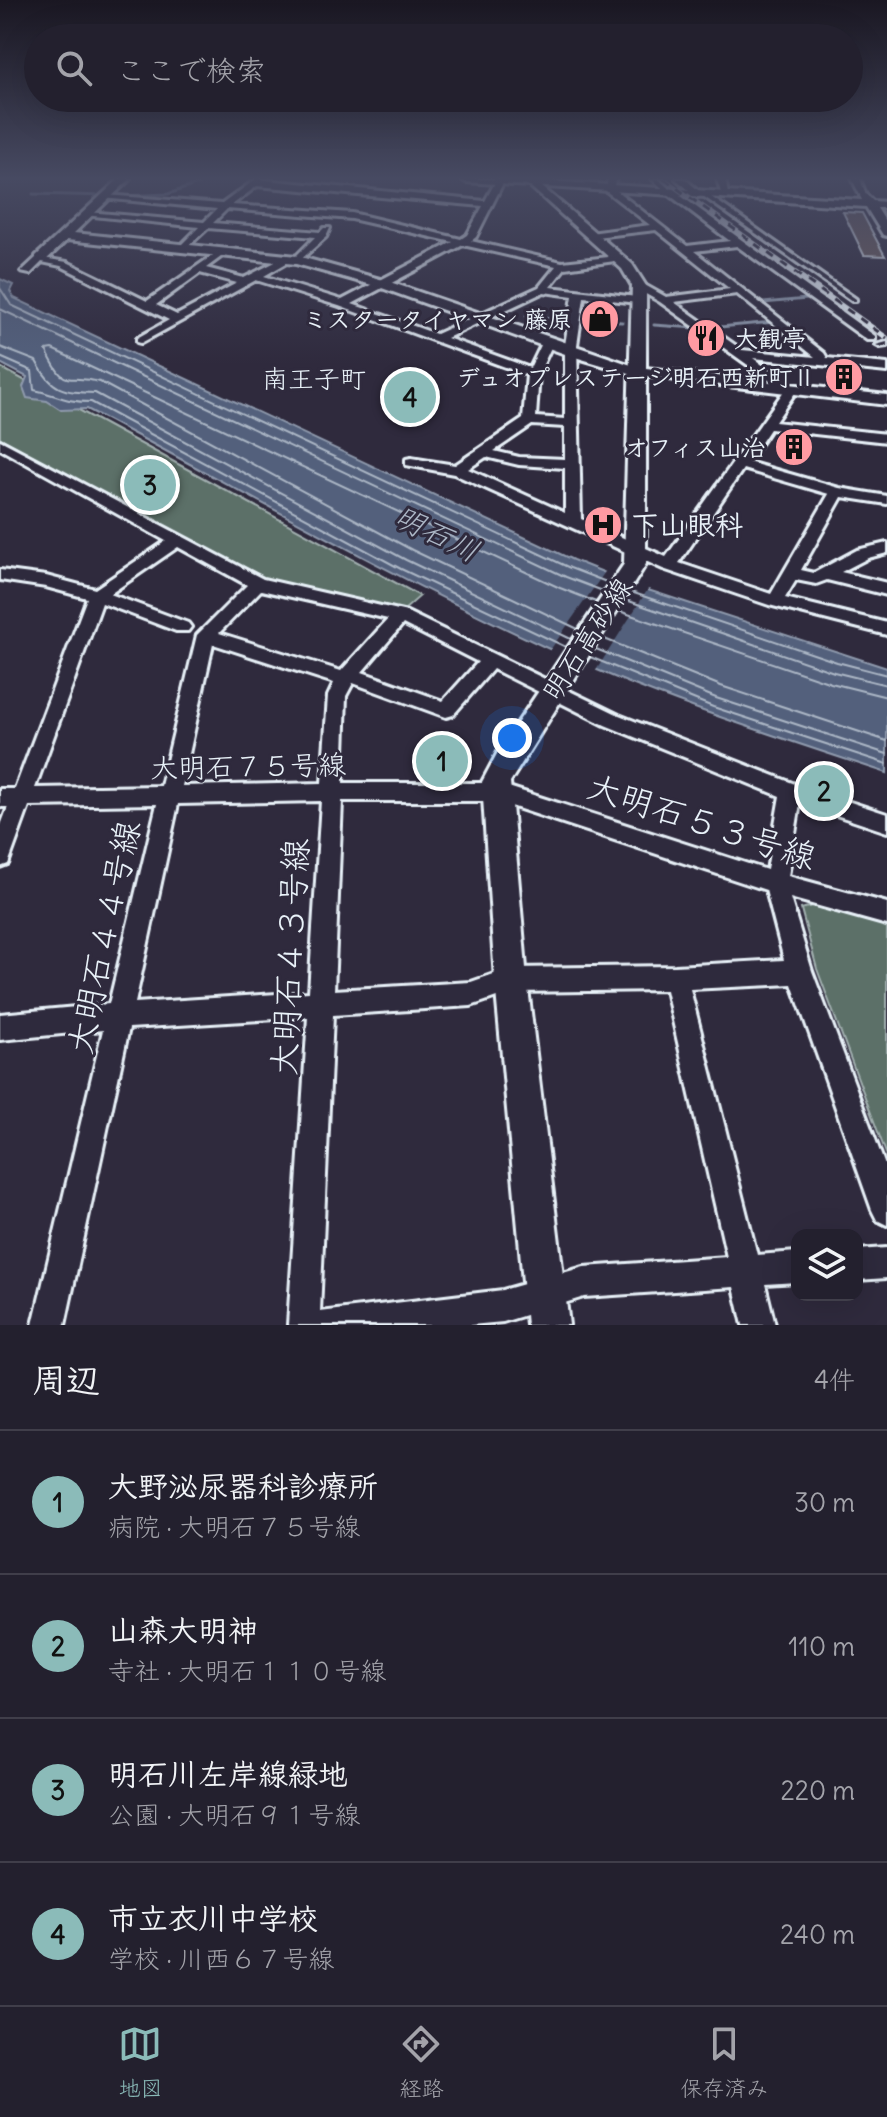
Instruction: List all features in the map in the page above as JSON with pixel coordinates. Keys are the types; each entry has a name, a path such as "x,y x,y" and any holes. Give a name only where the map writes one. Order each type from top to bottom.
{"main road":[{"path":"595,241 632,273 638,293"},
{"name":"明石高砂線","path":"546,1310 511,980 496,782 636,559 638,293"}],"street":[{"path":"26,272 60,241"},
{"path":"109,241 292,260 383,284 573,352 636,371 887,400"},
{"path":"182,249 190,241"},
{"path":"141,340 217,297 292,260 316,241"},
{"path":"459,241 562,265 615,258"},
{"path":"677,241 820,355 823,362"},
{"path":"736,241 879,342"},
{"path":"769,241 854,300"},
{"path":"343,304 464,242"},
{"path":"687,249 739,243"},
{"path":"147,306 222,252"},
{"path":"40,259 64,264 178,320"},
{"path":"437,338 543,289 562,265"},
{"path":"197,269 251,279 343,304 533,373"},
{"path":"176,286 189,290"},
{"path":"543,289 579,293 638,293 664,300 791,390"},
{"path":"664,300 739,291"},
{"path":"573,522 571,423 579,293"},
{"path":"203,294 217,297"},
{"path":"529,421 533,373 547,343"},
{"path":"739,353 887,368"},
{"path":"669,565 791,390"},
{"path":"458,470 529,421 571,423"},
{"path":"769,425 887,438"},
{"path":"4,450 218,560 258,584 401,616 491,660 557,686 612,720 791,791 887,823"},
{"path":"485,453 519,461 572,464"},
{"path":"411,462 458,470 573,522 636,559 669,565 775,601 887,629"},
{"path":"740,464 838,492 887,500"},
{"path":"775,601 838,492"},
{"path":"0,857 96,596 176,541"},
{"path":"791,573 816,579 863,554 887,548"},
{"path":"826,574 887,589"},
{"path":"0,575 20,576 96,596 182,627"},
{"path":"258,584 206,635 347,676 446,710 491,660"},
{"name":"大明石４３号線","path":"304,1325 337,696 347,676 401,616"},
{"name":"大明石４４号線","path":"49,1325 206,635"},
{"path":"791,791 776,883 800,971 887,1210"},
{"name":"大明石７５号線","path":"0,798 496,792"},
{"name":"大明石５３号線","path":"496,792 776,883 887,914"},
{"path":"0,1027 121,1016 471,994 511,980 675,978 800,971"},
{"path":"675,978 759,1325"},
{"path":"863,1265 887,1263"},
{"path":"326,1325 503,1306 546,1310 584,1282 791,1267"}],"green space":[{"path":"0,367 420,596 403,611 261,580 0,438"},
{"path":"812,906 887,926 887,1156 817,969 801,909"}],"water":[{"name":"明石川","path":"0,279 13,285 10,291 14,298 573,560 648,590 887,668 887,773 714,715 587,665 429,591 87,409 61,410 47,401 27,398 23,387 27,377 0,363"}],"pier":[{"path":"607,569 650,586 595,672 548,653"}],"building":[{"path":"857,241 877,241 885,256 864,255"},
{"name":"デュオプレステージ明石西新町Ⅱ","path":"832,369 853,371 857,388 835,386"}],"waterway":[{"path":"779,317 763,303 807,299"},
{"path":"526,316 567,319"},
{"path":"584,320 622,322"},
{"path":"709,328 774,322"},
{"path":"654,325 696,328"}],"railway":[{"path":"751,241 887,338"}],"place":[{"name":"ミスタータイヤマン 藤原","path":"600,319"},
{"name":"大観亭","path":"706,338"},
{"name":"デュオプレステージ明石西新町Ⅱ","path":"844,377"},
{"name":"市立衣川中学校","path":"410,397"},
{"name":"オフィス山治","path":"794,447"},
{"name":"明石川左岸線緑地","path":"150,485"},
{"name":"下山眼科","path":"603,525"},
{"name":"大野泌尿器科診療所","path":"442,761"},
{"name":"山森大明神","path":"824,791"}],"district":[{"name":"南王子町","path":"314,378"}]}
